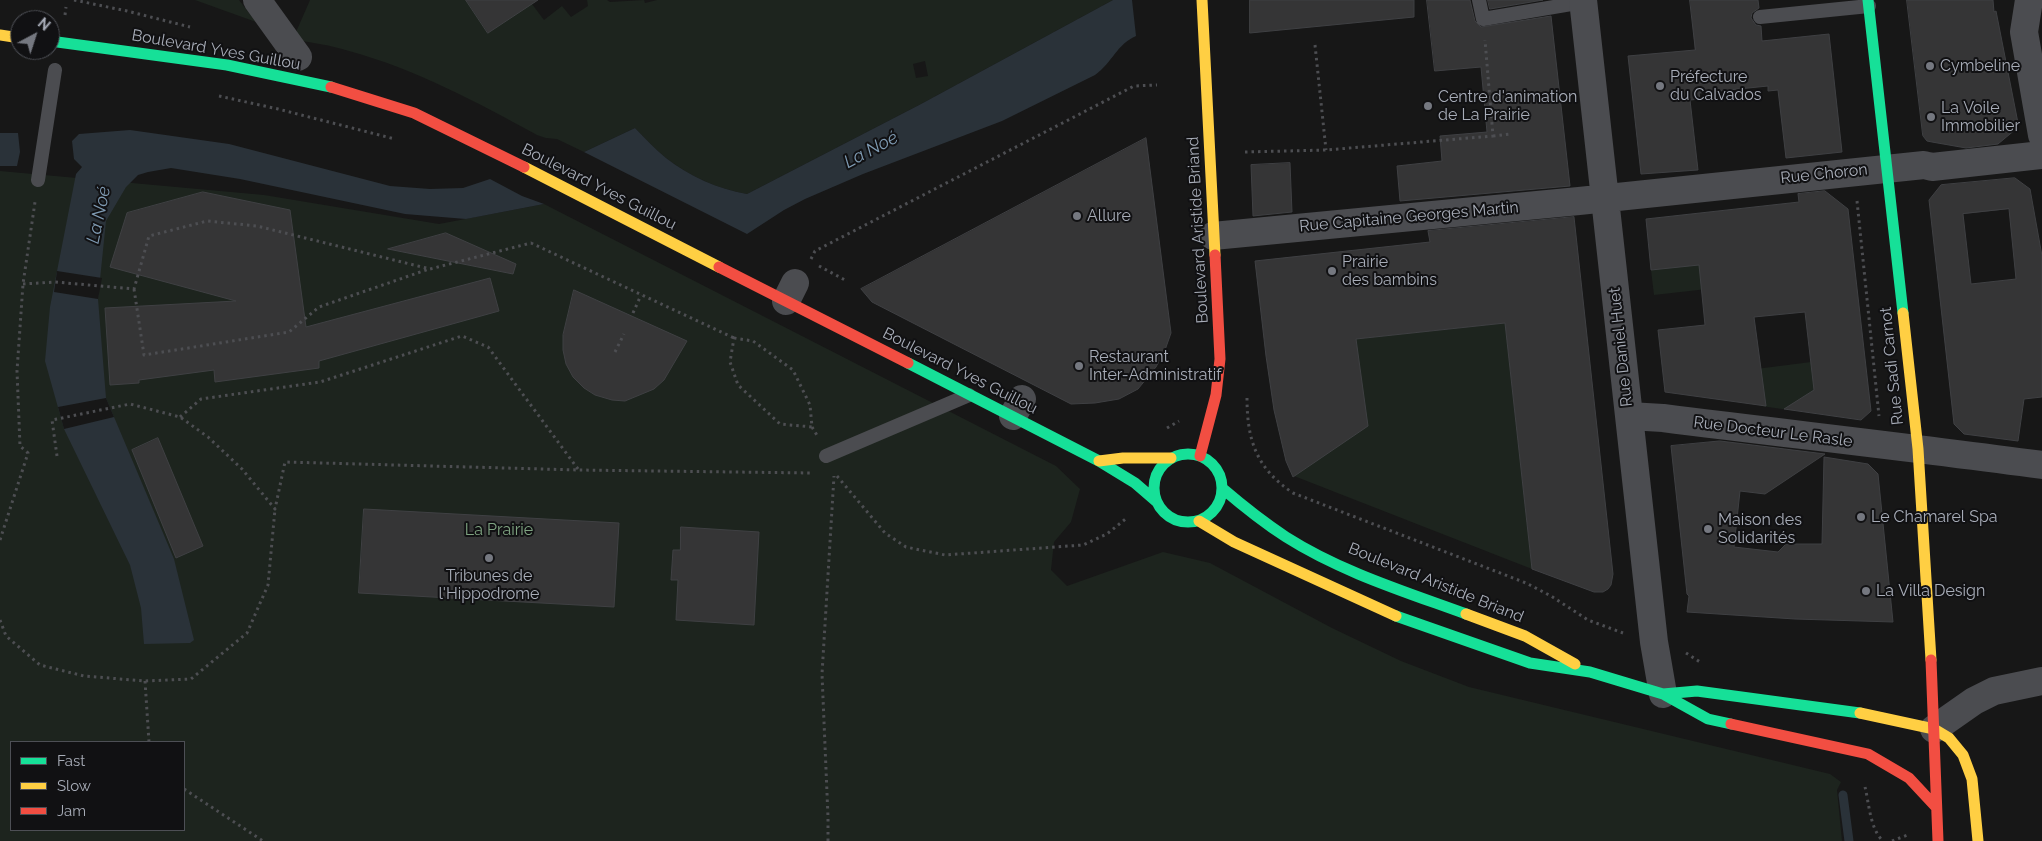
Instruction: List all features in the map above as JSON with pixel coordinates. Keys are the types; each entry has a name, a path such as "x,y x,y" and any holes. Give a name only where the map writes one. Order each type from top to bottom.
{"main road":[{"name":"Boulevard Aristide Briand","path":"1202,0 1220,359 1216,395 1200,456 1208,460 1219,472 1222,488 1252,514 1283,535 1371,579 1520,634 1590,672"},
{"name":"Rue Sadi Carnot","path":"1869,3 1918,450 1931,647 1938,841"},
{"name":"Boulevard Yves Guillou","path":"60,42 226,66 305,82 403,109 500,155 796,283 970,395 1017,408 1135,483 1157,502"},
{"path":"1099,461 1123,458 1171,458 1186,454 1200,456"},
{"path":"1157,502 1154,482 1163,464 1171,458"},
{"path":"1199,521 1207,517 1219,505 1222,488"},
{"name":"Boulevard Aristide Briand","path":"1157,502 1161,510 1174,520 1191,523 1199,521 1234,542 1402,619 1530,663 1590,672 1663,694 1708,719 1868,754 1909,778 1936,806"},
{"name":"Boulevard Aristide Briand","path":"1663,694 1707,693 1874,715 1934,729"},
{"path":"1934,729 1949,738 1964,755 1972,778 1978,841"}],"street":[{"path":"257,0 298,57"},
{"path":"2029,0 2024,32 2042,135"},
{"name":"Rue Daniel Huet","path":"1583,1 1654,642 1663,694"},
{"name":"Rue Choron","path":"1605,198 1886,168 1924,165 1932,167 2042,155"},
{"name":"Rue Capitaine Georges Martin","path":"1213,236 1605,198"},
{"name":"Rue Docteur Le Rasle","path":"1629,416 1663,418 1918,450 1944,451 2042,465"},
{"path":"1934,729 1974,701 1994,691 2042,681"}],"lane":[{"path":"1480,0 1483,19 1583,1"},
{"path":"1760,17 1869,3"},
{"path":"39,176 55,70"},
{"path":"826,456 970,395"}],"path":[{"path":"1483,19 1493,136"},
{"path":"1315,45 1326,150"},
{"path":"796,283 815,251 1134,86 1157,85"},
{"path":"214,95 404,140"},
{"path":"1245,152 1326,150 1510,134"},
{"path":"0,540 28,453 20,446 17,371 22,284 39,176"},
{"path":"1857,195 1866,303 1879,421"},
{"path":"430,269 257,226 207,220 149,236 134,289 144,355 288,332 320,307 430,269 531,243 734,338 753,341 793,370 810,405 812,427 780,424 738,385 730,362 734,338"},
{"path":"820,267 845,280"},
{"path":"22,284 55,282 134,289"},
{"path":"633,313 641,294"},
{"path":"615,352 624,334"},
{"path":"180,417 201,398 320,382 462,336 488,347 579,470"},
{"path":"57,456 52,420 130,404 180,417 208,437 242,469 275,509"},
{"path":"1247,412 1251,444 1260,460 1282,485 1293,493 1526,583 1551,596 1588,620 1630,636"},
{"path":"0,620 6,636 40,665 84,676 145,681 191,679 247,633 268,585 275,509 285,462 579,470 815,473"},
{"path":"828,841 822,674 834,473 885,533 906,547 946,555 1083,545 1107,534 1131,515"},
{"path":"145,681 148,741"},
{"path":"1864,785 1875,830 1883,841"},
{"path":"185,790 263,841"},
{"path":"1892,841 1914,832"}],"green space":[{"path":"195,0 239,0 256,22"},
{"path":"310,0 529,0 544,20 562,6 571,17 588,6 587,0 607,0 610,2 644,0 645,3 657,0 1113,0 921,104 747,194 704,181 684,171 662,155 635,128 584,152 557,139 537,135 445,87 398,67 342,49 293,39","holes":["925,61 928,76 916,78 913,64"]},
{"name":"La Prairie","path":"0,171 264,195 439,224 544,204 1056,466 1080,489 1071,522 1054,542 1051,570 1067,586 1163,552 1210,563 1332,628 1401,661 1469,687 1830,774 1841,782 1837,790 1842,841 0,841"},
{"path":"1721,255 1725,287 1654,295 1651,270"},
{"path":"1505,323 1532,569 1294,476 1356,339"},
{"path":"1811,362 1816,396 1801,398 1796,411 1761,406 1756,369"}],"water":[{"name":"La Noé","path":"1113,0 1132,0 1136,36 1124,44 1095,75 1002,121 863,174 805,199 747,234 584,152 635,128 662,155 684,171 704,181 747,194 921,104"},
{"name":"La Noé","path":"130,130 229,144 390,186 430,189 463,188 490,179 522,196 544,204 466,219 405,214 240,179 171,168 138,175 126,187 106,221 98,299 106,398 174,559 194,640 190,643 144,644 141,608 130,565 64,429 45,361 50,307 76,174 82,167 74,159 72,141 79,134"},
{"path":"0,133 18,133 20,152 17,166 0,166"}],"pier":[{"path":"57,271 102,278 98,299 54,292"},
{"path":"106,398 114,417 64,429 58,407"}],"building":[{"path":"466,0 538,0 488,33"},
{"path":"1250,0 1414,0 1414,17 1250,33"},
{"path":"1427,0 1470,0 1475,21 1481,27 1551,16 1570,186 1400,201 1397,166 1442,161 1440,136 1487,132 1481,67 1435,71"},
{"path":"1488,0 1543,0 1490,9"},
{"name":"Préfecture du Calvados","path":"1690,0 1758,0 1759,8 1752,13 1751,18 1756,25 1761,26 1762,41 1829,34 1842,152 1786,158 1778,90 1768,91 1768,86 1699,93 1700,99 1690,100 1698,170 1641,174 1628,56 1695,50"},
{"path":"1907,0 1993,0 2018,123 2016,129 1998,144 1966,148 1927,141 1923,136"},
{"name":"Allure","path":"1146,138 1171,333 1156,367 1138,389 1119,399 1071,404 872,302 861,289"},
{"path":"1290,163 1292,212 1253,216 1251,165"},
{"path":"2015,178 2030,189 2042,256 2042,397 2024,399 2018,441 1964,434 1954,424 1929,200 1941,185","holes":["2009,209 2016,279 1971,284 1963,214"]},
{"path":"1825,191 1848,209 1871,411 1861,420 1784,409 1814,390 1805,312 1754,317 1766,406 1665,392 1658,330 1705,325 1699,265 1651,270 1646,219 1799,202 1798,194"},
{"path":"203,192 290,210 306,327 490,278 499,311 319,361 319,368 215,382 214,370 139,380 139,383 110,385 105,308 236,301 110,267 127,213"},
{"path":"1574,217 1613,574 1611,585 1608,589 1603,592 1594,592 1532,569 1505,323 1356,339 1368,426 1293,477 1286,461 1274,410 1255,261 1430,242 1428,231"},
{"path":"446,233 516,264 513,274 388,249"},
{"path":"574,290 687,341 664,380 654,389 625,401 612,400 595,395 584,388 573,377 566,364 563,350 563,335"},
{"path":"158,438 203,546 176,558 132,450"},
{"path":"1720,441 1825,454 1765,494 1740,491 1734,547 1778,552 1786,544 1822,544 1824,457 1868,464 1878,474 1893,622 1795,619 1687,612 1689,596 1687,594 1671,446"},
{"name":"Tribunes de l'Hippodrome","path":"364,509 619,523 614,607 359,593"},
{"path":"681,527 759,532 754,625 676,620 678,580 671,580 673,550 680,550"}],"waterway":[{"path":"1843,795 1849,841"}],"traffic: fast":[{"path":"1868,0 1903,313"},
{"path":"60,42 227,65 331,87"},
{"path":"908,363 1099,461 1135,483 1157,502"},
{"path":"1181,454 1195,454 1207,459 1217,469 1222,481 1222,488 1222,495 1217,507 1207,517 1195,522 1181,522 1169,517 1159,507 1154,495 1154,481 1159,469 1169,459 1181,454"},
{"path":"1222,488 1269,526 1329,561 1466,614"},
{"path":"1396,616 1530,663 1590,672 1663,694 1708,719 1731,724"},
{"path":"1663,694 1697,691 1860,713"}],"traffic: slow":[{"path":"1202,0 1215,255"},
{"path":"0,35 10,36"},
{"path":"524,167 719,267"},
{"path":"1903,313 1918,449 1931,660"},
{"path":"1099,461 1123,458 1171,458"},
{"path":"1199,521 1234,542 1396,616"},
{"path":"1466,614 1525,636 1575,664"},
{"path":"1860,713 1934,729 1949,738 1963,755 1972,779 1978,841"}],"traffic: jam":[{"path":"331,87 414,113 524,167"},
{"path":"1200,456 1216,395 1220,359 1215,255"},
{"path":"719,267 908,363"},
{"path":"1931,660 1938,841"},
{"path":"1731,724 1868,754 1909,778 1936,807"}],"place":[{"name":"Cymbeline","path":"1930,66"},
{"name":"Préfecture du Calvados","path":"1660,86"},
{"name":"Centre d'animation de La Prairie","path":"1428,106"},
{"name":"La Voile Immobilier","path":"1931,117"},
{"name":"Allure","path":"1077,216"},
{"name":"Prairie des bambins","path":"1332,271"},
{"name":"Restaurant Inter-Administratif","path":"1079,366"},
{"name":"Le Chamarel Spa","path":"1861,517"},
{"name":"Maison des Solidarités","path":"1708,529"},
{"name":"Tribunes de l'Hippodrome","path":"489,558"},
{"name":"La Villa Design","path":"1866,591"}]}
